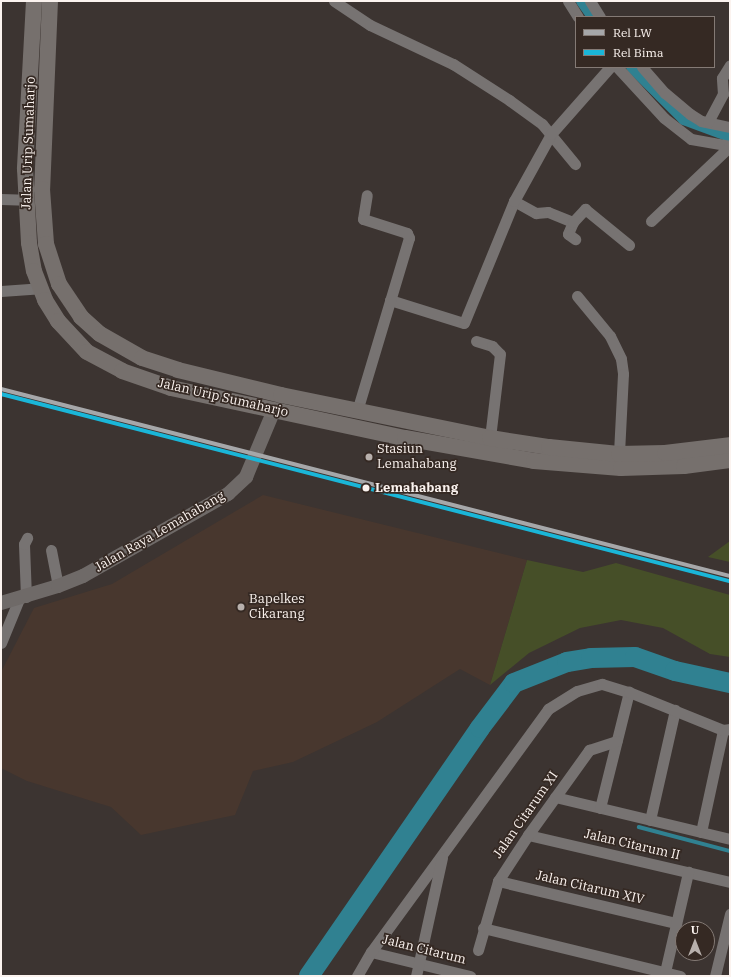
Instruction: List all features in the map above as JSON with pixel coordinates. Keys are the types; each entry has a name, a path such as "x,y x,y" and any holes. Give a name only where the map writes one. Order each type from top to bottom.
{"highway":[{"name":"Jalan Urip Sumaharjo","path":"34,1 25,200 30,249 40,288 52,312 67,333 82,348 102,362 139,378 171,388 405,438 556,464 656,467 730,460"},
{"name":"Jalan Urip Sumaharjo","path":"50,1 43,137 43,213 46,244 53,270 81,317 110,341 142,358 178,370 490,438 549,448 619,454 665,453 730,445"}],"main road":[{"name":"Jalan Raya Lemahabang","path":"1,603 22,598 58,586 143,543 238,486 252,466 274,410"}],"street":[{"path":"334,1 370,25 453,64 508,100 552,134 575,164"},
{"path":"568,1 577,16"},
{"path":"590,1 599,16"},
{"path":"708,122 723,94 722,78 730,65"},
{"path":"390,300 464,323 514,201 552,134 609,68"},
{"path":"618,68 676,129 691,138 730,146"},
{"path":"643,68 665,93 690,114 708,122 730,127"},
{"path":"651,221 708,170 730,146"},
{"path":"357,410 409,238 407,233 363,219 367,195"},
{"path":"1,199 25,200"},
{"path":"514,201 536,213 548,212 573,222"},
{"path":"575,239 568,234 573,222 585,209 629,245"},
{"path":"1,291 40,288"},
{"path":"577,296 610,336 621,359 623,374 619,454"},
{"path":"476,341 492,346 500,354 490,438"},
{"path":"1,643 22,598 24,544 27,538"},
{"path":"51,550 58,586"},
{"path":"358,976 371,952 548,709 577,691 602,684 630,692 727,730 701,832"},
{"path":"600,808 630,692"},
{"path":"650,820 675,710"},
{"name":"Jalan Citarum XI","path":"478,950 483,928 498,881 528,835 589,750 617,741"},
{"path":"555,798 730,839"},
{"name":"Jalan Citarum II","path":"528,835 730,882"},
{"path":"416,976 443,852"},
{"path":"676,921 688,872"},
{"name":"Jalan Citarum XIV","path":"498,881 675,923"},
{"path":"715,976 730,914"},
{"path":"665,972 675,927"},
{"path":"483,928 680,976"},
{"name":"Jalan Citarum","path":"371,952 470,976"}],"shaded area":[{"path":"263,495 527,560 490,685 460,669 377,722 293,762 253,771 235,815 141,835 111,807 27,781 1,768 1,672 34,608 112,584"}],"green space":[{"path":"730,541 730,562 708,557"},
{"path":"527,560 583,572 616,563 730,595 730,657 710,654 663,628 621,620 580,628 529,653 490,685"}],"waterway":[{"path":"582,1 592,16"},
{"path":"633,68 684,119 730,136"},
{"path":"309,976 480,728 514,683 567,662 591,658 635,657 675,671 730,683"},
{"path":"639,827 730,851"}],"rail line":[{"name":"LW","path":"1,389 730,576"},
{"name":"Bima","path":"1,394 729,581"}],"place":[{"name":"Stasiun Lemahabang","path":"369,457"},
{"name":"Lemahabang","path":"366,488"},
{"name":"Bapelkes Cikarang","path":"241,607"}]}
